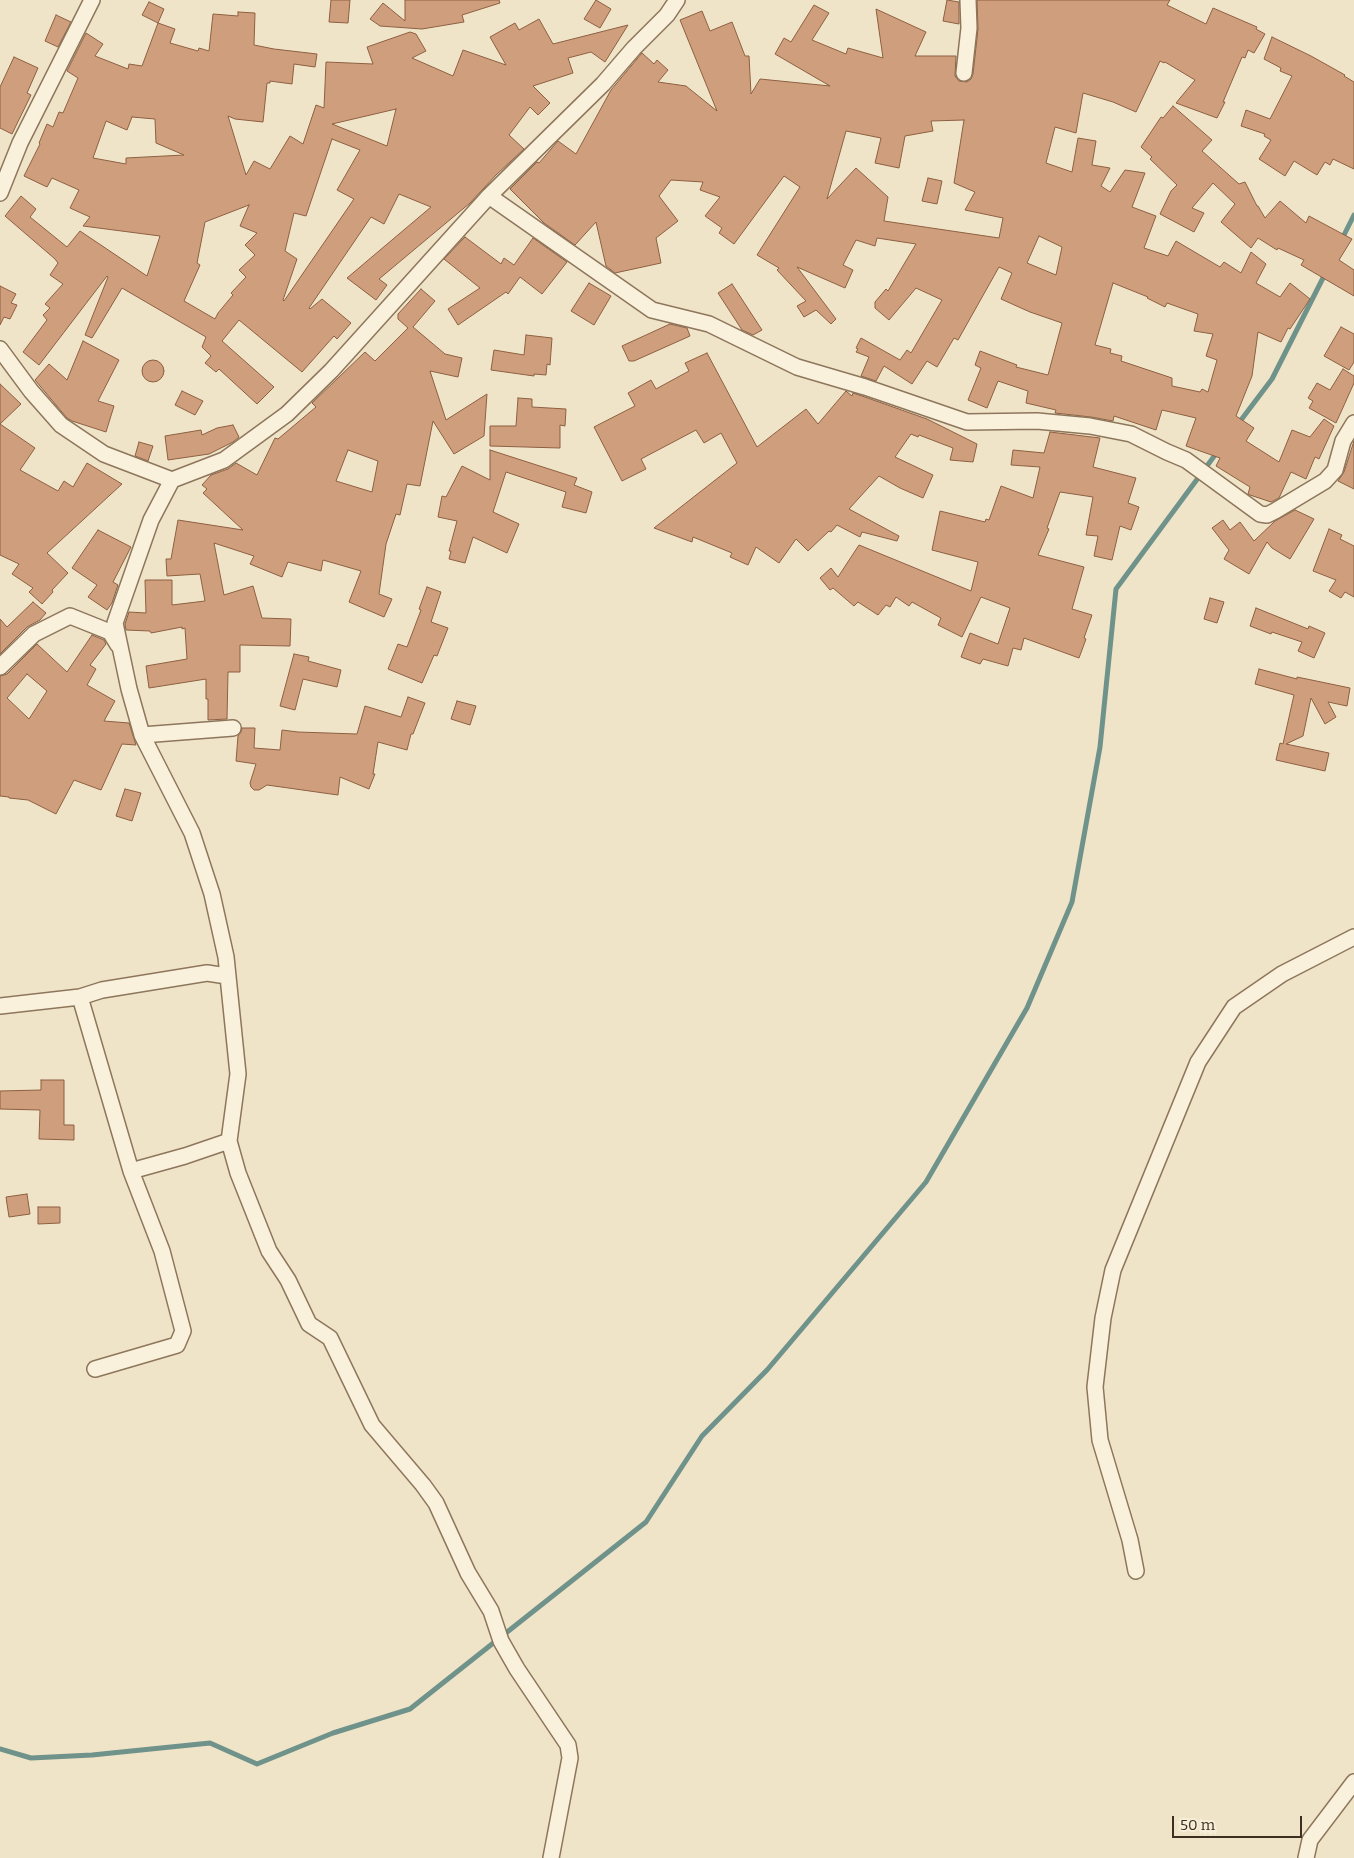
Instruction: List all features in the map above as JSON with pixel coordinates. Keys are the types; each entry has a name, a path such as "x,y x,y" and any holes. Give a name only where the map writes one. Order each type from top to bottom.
{"street":[{"path":"0,193 20,143 92,0"},
{"path":"551,1858 570,1758 568,1745 501,1640 491,1611 468,1573 436,1504 423,1485 372,1425 330,1338 309,1324 288,1280 269,1251 238,1173 229,1141 238,1074 226,957 212,894 192,833 142,735 115,623 151,520 172,480 224,460 287,414 331,371 489,196 603,84 634,48 667,16 677,0"},
{"path":"964,73 969,28 968,0"},
{"path":"489,196 652,310 709,324 797,367 864,387 966,422 1037,421 1090,426 1131,434 1186,460 1260,514 1267,515 1275,511 1325,481 1335,470 1342,441 1354,423"},
{"path":"0,349 31,391 61,425 104,454 172,480"},
{"path":"0,667 34,634 70,616 110,632 120,648"},
{"path":"142,735 233,728"},
{"path":"1136,1571 1130,1540 1100,1440 1095,1387 1103,1318 1113,1270 1198,1062 1234,1007 1282,974 1354,937"},
{"path":"0,1006 80,997 102,990 208,973 227,976"},
{"path":"80,997 131,1171 162,1250 183,1330 176,1345 95,1369"},
{"path":"131,1171 229,1141"},
{"path":"1306,1858 1310,1840 1354,1782"}],"building":[{"path":"331,0 350,0 348,23 329,22"},
{"path":"405,0 499,0 500,3 462,15 464,22 422,29 380,26 370,19 383,3 405,21"},
{"path":"596,0 611,9 600,28 584,19"},
{"path":"947,0 959,2 959,24 943,21"},
{"path":"977,0 1170,0 1167,5 1206,24 1213,8 1257,27 1256,29 1265,34 1254,53 1248,50 1245,58 1242,57 1217,118 1176,103 1195,80 1165,62 1160,61 1136,112 1113,102 1083,93 1076,133 1055,127 1046,163 1072,172 1078,138 1096,141 1092,165 1110,168 1101,186 1110,192 1125,170 1145,173 1132,207 1156,216 1144,248 1168,256 1176,241 1220,267 1224,262 1241,273 1251,252 1266,264 1256,283 1280,297 1290,283 1310,299 1290,329 1288,328 1281,342 1258,332 1252,376 1236,416 1254,428 1246,441 1279,462 1292,430 1310,437 1324,419 1334,426 1319,459 1315,457 1306,479 1291,472 1279,498 1271,502 1248,494 1250,487 1216,466 1220,458 1186,446 1196,418 1162,410 1156,430 1114,416 1113,421 1055,413 1056,410 1026,403 1028,391 998,381 987,408 968,400 981,368 975,365 980,351 1017,365 1016,367 1048,375 1062,323 1001,299 1012,273 999,267 958,340 954,338 937,367 927,361 912,384 884,366 876,381 861,376 869,357 856,352 861,338 900,360 907,350 911,353 942,300 916,288 889,320 875,308 875,302 886,289 888,291 916,244 877,238 875,246 856,240 843,265 853,270 845,288 797,267 836,319 831,324 816,310 804,317 797,306 806,301 777,270 779,268 757,255 800,187 784,176 734,244 719,233 722,228 705,216 720,197 700,190 703,182 671,180 659,196 678,221 656,238 661,263 615,273 606,266 596,222 575,245 544,223 510,189 537,162 539,163 558,141 576,154 611,90 642,53 654,64 657,60 668,70 658,82 686,86 717,111 680,20 702,11 710,31 732,22 745,56 749,56 751,94 760,79 830,86 775,54 784,38 791,42 814,5 829,13 812,40 846,54 848,48 883,58 876,9 926,32 915,56 956,56 955,76 959,81 967,82 973,74 978,29","holes":["964,120 954,183 975,192 965,210 1003,218 999,238 884,221 888,197 856,168 827,199 846,131 881,138 875,163 899,168 905,136 933,131 931,121","1039,236 1062,247 1056,275 1027,263","1113,283 1148,297 1165,307 1167,303 1198,314 1194,331 1213,334 1206,356 1217,360 1208,392 1202,389 1200,392 1172,386 1172,378 1121,361 1122,356 1110,353 1111,349 1095,345"]},
{"path":"149,2 164,9 158,23 142,15"},
{"path":"238,12 255,13 254,45 317,54 315,67 294,64 292,84 270,81 270,83 267,83 263,122 235,119 228,116 246,175 254,161 270,169 290,136 303,144 316,105 324,108 326,62 373,64 367,47 410,32 416,34 426,51 412,58 453,76 463,50 506,65 490,37 515,23 519,30 539,19 553,44 628,25 605,62 591,52 568,58 573,73 533,86 550,103 538,115 530,107 509,135 524,149 470,203 379,279 387,285 376,300 347,278 431,207 399,194 384,224 371,217 309,308 322,299 351,323 337,339 334,336 302,372 239,320 222,341 274,387 257,404 219,369 216,372 205,363 211,356 202,347 206,337 122,288 92,338 85,335 107,276 39,365 23,352 47,320 43,315 50,308 45,304 63,284 50,275 58,263 55,259 5,216 21,196 36,209 30,217 67,247 80,231 147,276 160,236 83,226 90,217 70,208 79,190 52,178 47,187 24,176 40,144 47,124 53,127 59,112 63,113 78,78 67,71 86,33 103,44 95,56 128,69 129,64 142,66 158,23 175,29 170,43 198,51 199,48 209,51 213,14 238,16","holes":["396,109 387,146 332,124","132,117 155,119 156,143 184,155 126,158 126,164 93,158 106,121 127,130","332,139 360,150 337,190 354,199 284,301 297,259 285,251 294,213 306,216","249,205 240,226 257,233 245,245 255,255 239,270 246,277 231,293 233,295 215,319 184,301 200,265 197,263 205,222"]},
{"path":"56,15 71,22 58,47 45,41"},
{"path":"1272,37 1311,56 1354,82 1354,169 1333,159 1330,165 1325,162 1317,175 1294,161 1285,176 1259,159 1271,140 1264,136 1265,134 1241,126 1246,110 1270,119 1292,76 1280,71 1281,68 1264,59"},
{"path":"14,57 38,68 27,93 31,95 12,134 0,128 0,87"},
{"path":"1173,106 1212,140 1202,151 1239,184 1245,182 1265,218 1280,201 1306,223 1309,216 1352,239 1339,260 1354,270 1354,296 1301,265 1304,260 1278,248 1277,250 1258,238 1251,248 1221,222 1235,204 1213,183 1192,208 1204,213 1194,232 1160,214 1171,191 1177,185 1150,159 1152,157 1141,147 1161,117 1163,118"},
{"path":"928,178 942,181 937,204 922,201"},
{"path":"465,237 501,264 504,258 514,265 533,238 567,262 542,294 520,277 508,294 506,292 458,325 448,309 480,288 444,259"},
{"path":"589,283 611,296 594,325 571,311"},
{"path":"732,284 762,330 753,335 742,330 718,293"},
{"path":"0,286 16,294 11,303 17,305 10,319 4,317 0,325"},
{"path":"421,289 435,301 413,327 445,354 462,358 458,377 430,371 446,420 487,394 484,436 454,454 433,421 420,486 407,484 400,515 396,514 386,544 379,594 392,599 384,617 349,602 361,571 323,560 321,571 288,562 282,577 250,564 254,556 214,543 224,595 253,586 262,618 291,619 290,646 240,645 240,672 228,672 227,719 208,720 206,679 149,688 146,666 187,659 185,628 151,633 150,631 126,630 125,624 129,612 146,613 145,580 172,580 172,605 205,601 200,574 167,576 166,559 171,559 178,520 243,530 203,493 207,489 202,485 211,475 228,469 236,463 257,475 275,438 278,439 316,407 312,403 365,352 375,361 408,328 398,319 398,314","holes":["348,450 378,461 372,492 336,481"]},
{"path":"670,324 687,328 690,336 634,361 629,361 622,346"},
{"path":"1341,327 1354,334 1354,362 1349,370 1324,356"},
{"path":"526,335 552,338 550,365 547,364 546,375 534,374 534,376 491,370 494,350 524,355"},
{"path":"83,341 119,360 98,401 114,406 106,432 67,418 35,380 49,364 67,380"},
{"path":"707,353 757,447 806,409 818,424 846,391 852,396 853,393 927,419 977,444 973,462 950,460 953,448 919,435 918,437 911,434 895,457 933,475 923,498 879,476 849,509 899,536 897,541 862,532 860,537 837,525 808,551 796,539 779,563 756,547 748,565 730,557 732,553 693,537 692,542 654,528 737,463 721,433 704,443 696,430 641,459 646,469 622,481 594,427 635,406 628,393 651,380 656,389 689,371 685,363"},
{"path":"153,360 161,363 164,371 161,379 153,382 145,379 142,371 145,363"},
{"path":"1343,369 1354,376 1354,383 1336,423 1309,408 1313,401 1308,398 1317,383 1330,390"},
{"path":"0,384 21,404 0,424"},
{"path":"182,391 203,401 195,415 175,405"},
{"path":"518,398 532,399 532,407 566,409 565,426 560,425 560,448 490,446 490,426 516,426"},
{"path":"0,424 35,448 20,470 58,491 64,481 73,487 87,463 122,484 47,553 68,573 42,604 29,592 33,588 12,574 19,564 0,555"},
{"path":"233,425 239,437 233,442 209,454 168,460 165,436 201,430 202,435 217,428"},
{"path":"1050,432 1100,438 1093,467 1136,478 1128,503 1139,507 1131,530 1120,526 1112,560 1094,556 1098,536 1086,535 1093,497 1060,492 1047,528 1049,529 1038,555 1084,567 1072,609 1092,615 1079,658 1024,638 1021,650 1013,648 1008,666 983,659 980,664 961,657 970,633 998,644 1010,608 981,597 962,637 938,625 941,618 912,602 909,606 896,597 890,607 886,605 878,615 858,602 854,606 833,588 830,590 820,578 831,568 838,577 859,545 971,591 978,562 932,550 940,511 985,522 986,519 989,520 1001,486 1033,498 1040,467 1011,465 1013,450 1044,453"},
{"path":"1354,441 1354,489 1338,481 1344,472"},
{"path":"139,442 153,446 148,461 135,456"},
{"path":"490,450 577,478 574,485 592,492 586,513 562,507 566,492 506,472 493,512 519,524 507,553 473,537 465,563 449,559 451,551 449,551 457,521 438,517 442,496 446,497 462,466 490,480"},
{"path":"1295,510 1314,519 1290,559 1272,548 1267,542 1249,574 1224,559 1229,550 1212,528 1223,520 1230,530 1240,522 1254,541 1275,521"},
{"path":"1329,529 1342,535 1340,539 1354,546 1354,597 1345,592 1341,598 1329,591 1336,580 1313,571"},
{"path":"98,530 131,547 113,582 118,585 112,603 107,610 88,597 97,585 72,568"},
{"path":"427,587 441,592 431,622 448,628 437,656 434,655 422,683 388,669 398,644 407,647 421,610 419,609"},
{"path":"1210,598 1224,602 1217,623 1204,619"},
{"path":"33,602 46,613 40,620 27,627 0,654 0,619 7,627"},
{"path":"1256,608 1308,629 1309,626 1325,633 1314,658 1298,651 1302,642 1250,626"},
{"path":"92,635 104,640 106,644 90,665 96,669 87,685 115,701 104,721 129,723 136,745 122,744 101,790 74,780 56,814 28,800 0,796 0,676 7,674 37,644 67,672","holes":["27,674 47,691 29,719 7,698"]},
{"path":"294,654 309,657 308,661 341,670 337,687 303,679 295,710 280,706"},
{"path":"1259,669 1297,679 1297,677 1350,688 1347,706 1328,702 1336,717 1325,724 1311,698 1303,736 1286,744 1329,753 1325,771 1276,760 1280,743 1283,744 1294,695 1255,684"},
{"path":"408,697 425,703 413,734 411,734 407,750 378,742 373,774 375,774 369,789 340,777 338,795 267,785 259,790 254,790 250,783 256,764 236,761 238,736 242,728 255,728 254,748 280,750 282,730 357,734 365,706 401,717"},
{"path":"457,701 476,706 470,725 451,719"},
{"path":"125,789 141,793 132,821 116,816"},
{"path":"41,1080 64,1080 64,1125 74,1125 74,1140 39,1139 40,1110 0,1109 0,1091 41,1090"},
{"path":"27,1194 30,1214 9,1217 6,1197"},
{"path":"38,1207 60,1207 60,1223 38,1224"}],"waterway":[{"path":"1342,239 1354,215"},
{"path":"1238,424 1272,379 1326,272"},
{"path":"0,1749 31,1758 92,1755 210,1743 257,1764 333,1733 410,1709 646,1522 702,1436 767,1370 926,1182 1027,1008 1072,902 1100,747 1116,589 1218,451"}]}
